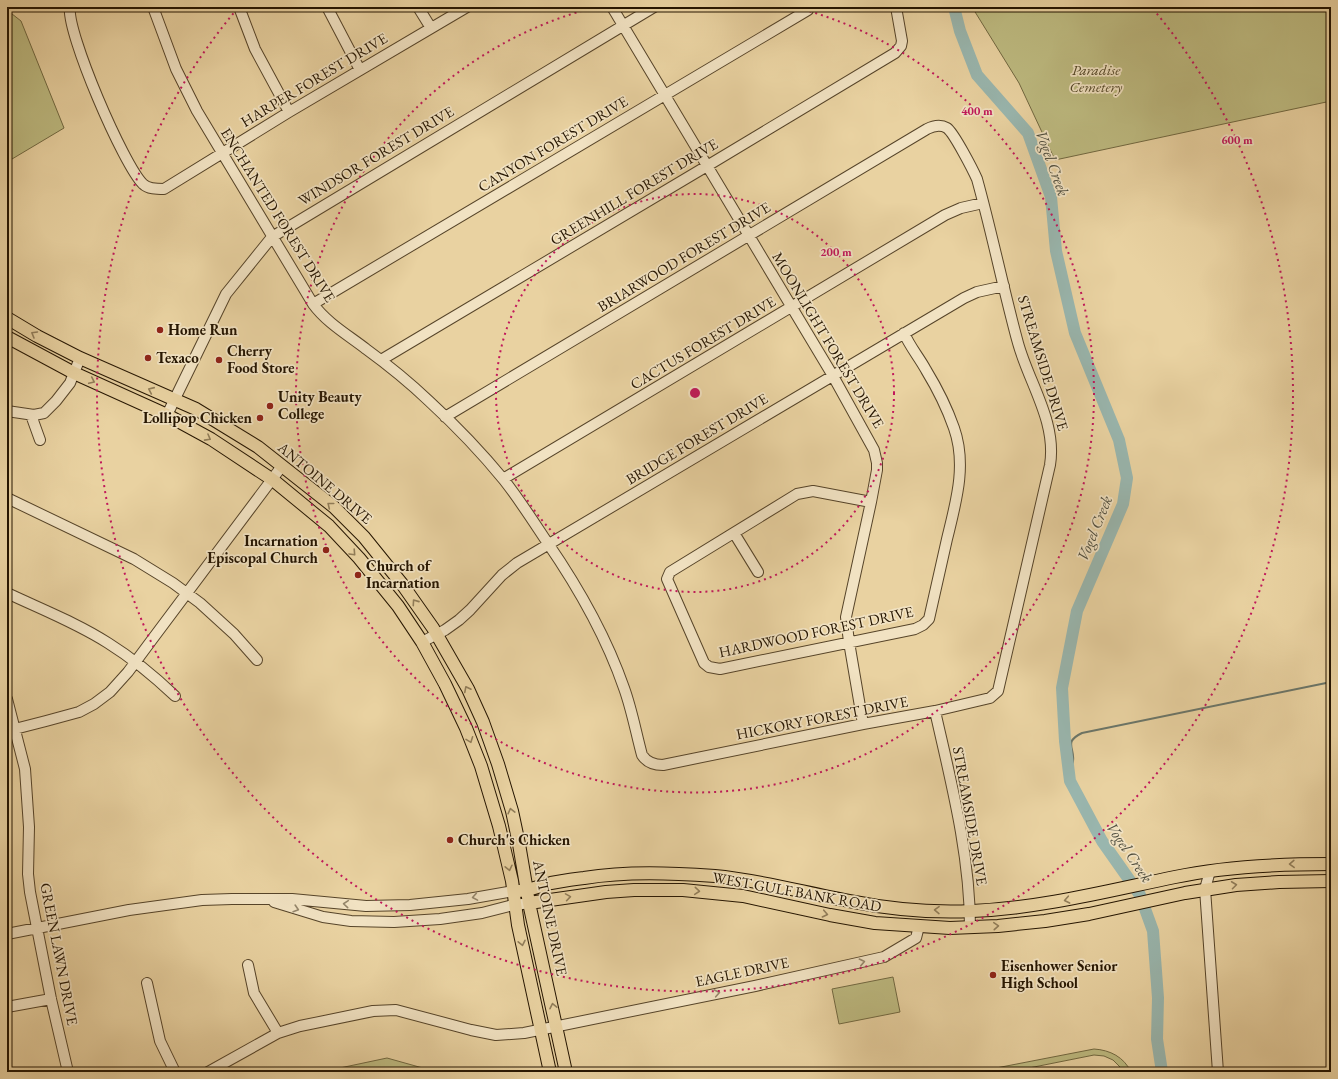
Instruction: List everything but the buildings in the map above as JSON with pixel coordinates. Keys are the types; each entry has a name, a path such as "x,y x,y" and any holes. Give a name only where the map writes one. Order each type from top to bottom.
{"main road":[{"name":"ANTOINE DRIVE","path":"7,318 37,336 80,358 196,410 258,447 334,508 364,537 402,584 437,635 468,689 489,736 512,811 529,903 566,1072"},
{"name":"ANTOINE DRIVE","path":"7,337 74,373 167,415 211,439 273,480 329,526 359,558 398,606 422,642 448,690 466,728 481,766 504,846 514,891 518,925 550,1072"},
{"name":"WEST GULF BANK ROAD","path":"514,891 527,890 550,883 585,877 636,873 685,874 719,876 757,882 885,908 970,911 1020,908 1146,884 1176,876 1231,868 1270,865 1331,864"},
{"path":"634,890 636,873"},
{"path":"585,877 587,894"},
{"name":"WEST GULF BANK ROAD","path":"529,903 587,894 634,890 683,890 743,896 830,915 861,920 950,928 1022,924 1097,912 1206,889 1250,884 1331,881"},
{"path":"1094,894 1097,912"},
{"path":"861,920 866,904"}],"street":[{"name":"HARPER FOREST DRIVE","path":"70,7 70,21 92,84 105,115 123,152 139,179 145,186 156,189 164,189 289,112 467,7"},
{"name":"ENCHANTED FOREST DRIVE","path":"153,7 184,86 222,153 313,304 331,323 398,373 445,417 503,479 566,570 613,660 624,688 642,755 645,760 650,763"},
{"path":"239,7 256,49 289,112"},
{"path":"327,7 360,70"},
{"path":"418,7 431,28"},
{"name":"MOONLIGHT FOREST DRIVE","path":"612,7 833,376 874,450 877,470 846,617 863,724"},
{"name":"WINDSOR FOREST DRIVE","path":"167,415 226,294 272,237 654,7"},
{"name":"GREENHILL FOREST DRIVE","path":"381,360 895,53 900,48 902,41 902,34 896,7"},
{"name":"CANYON FOREST DRIVE","path":"313,304 808,10"},
{"name":"BRIARWOOD FOREST DRIVE","path":"445,417 927,129 934,126 940,126"},
{"name":"STREAMSIDE DRIVE","path":"940,126 948,129 973,169 1019,344 1048,422 1052,439 1050,465 998,691"},
{"name":"CACTUS FOREST DRIVE","path":"503,479 945,215 961,208 983,203"},
{"name":"BRIDGE FOREST DRIVE","path":"422,642 437,635 459,620 504,573 517,563 964,298 977,292 1004,286"},
{"name":"HARDWOOD FOREST DRIVE","path":"734,533 670,572 668,579 701,659 709,667 720,669 915,629 923,625 929,619 957,495 961,466 959,445 954,427 943,401 904,333"},
{"path":"7,412 39,415 48,409 70,383 80,358"},
{"path":"31,415 40,440"},
{"path":"11,730 71,715 90,706 110,692 128,672 282,466"},
{"path":"758,572 734,533 797,494 805,492 813,491 871,502"},
{"path":"7,498 134,559 186,593 234,634 257,660"},
{"path":"7,593 107,642 152,674 175,696"},
{"name":"HICKORY FOREST DRIVE","path":"650,763 663,765 934,711 990,698 998,691"},
{"name":"GREEN LAWN DRIVE","path":"7,699 11,730 25,769 29,827 28,874 30,892 51,999 68,1072"},
{"name":"STREAMSIDE DRIVE","path":"934,711 953,789 967,869 970,927"},
{"path":"1210,871 1206,889 1218,1072"},
{"name":"WEST GULF BANK ROAD","path":"7,934 158,905 202,900 292,899 366,906 410,905 468,899 514,891"},
{"name":"WEST GULF BANK ROAD","path":"258,899 322,918 351,921 440,919 482,913 529,903"},
{"path":"410,905 411,920"},
{"name":"EAGLE DRIVE","path":"208,1072 278,1033 300,1026 373,1011 396,1010 471,1030 496,1035 524,1033 884,957 916,938 919,926"},
{"path":"248,965 254,994 278,1033"},
{"path":"147,983 160,1041 175,1072"},
{"path":"7,1007 51,999"}],"green space":[{"name":"Paradise Cemetery","path":"972,7 1331,7 1331,101 1055,160 1019,83"},
{"path":"7,10 21,21 64,128 7,162"},
{"path":"893,977 900,1012 839,1024 832,989"},
{"path":"1094,1049 1106,1051 1116,1055 1125,1062 1131,1072 1124,1072 1113,1060 1104,1056 1094,1055 1009,1072 983,1072 991,1069"},
{"path":"387,1058 437,1072 321,1072"}],"waterway":[{"name":"Vogel Creek","path":"954,7 960,31 977,75 1028,133 1051,197 1056,251 1075,333 1119,440 1127,478 1123,504 1077,611 1062,688 1065,741 1070,781 1102,841 1140,895 1153,931 1158,998 1157,1039 1162,1072"},
{"path":"1068,770 1073,762 1071,742 1076,736 1082,733 1331,682"}],"place":[{"name":"Home Run","path":"160,330"},
{"name":"Texaco","path":"148,358"},
{"name":"Cherry Food Store","path":"219,360"},
{"name":"Unity Beauty College","path":"270,406"},
{"name":"Lollipop Chicken","path":"260,418"},
{"name":"Incarnation Episcopal Church","path":"326,550"},
{"name":"Church of Incarnation","path":"358,575"},
{"name":"Church's Chicken","path":"450,840"},
{"name":"Eisenhower Senior High School","path":"993,975"}]}
